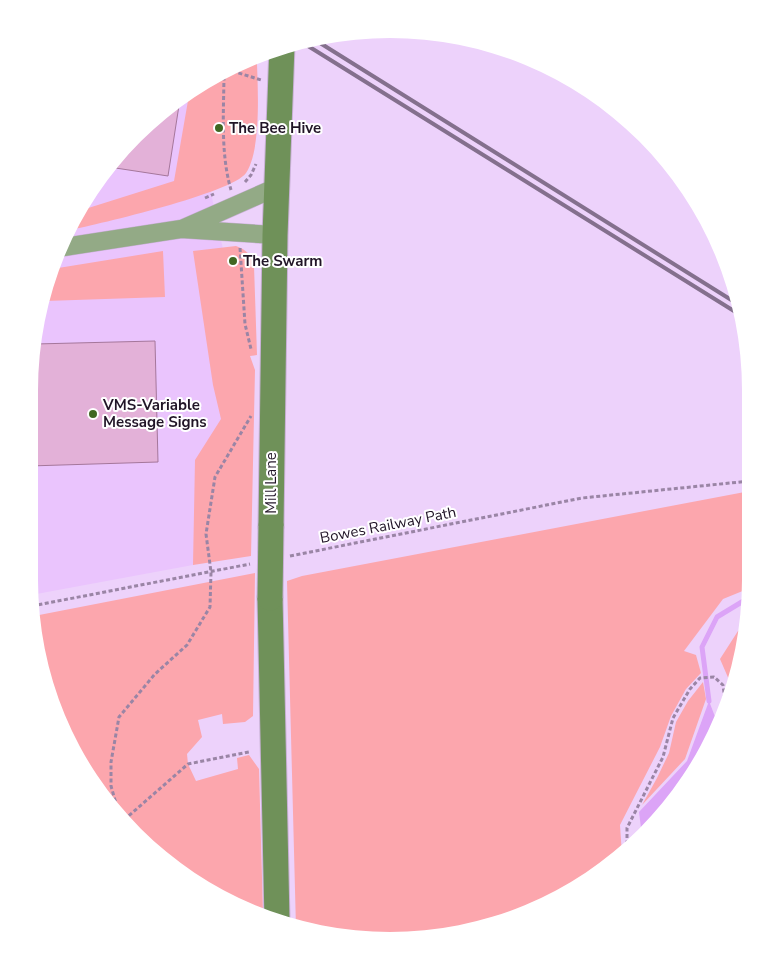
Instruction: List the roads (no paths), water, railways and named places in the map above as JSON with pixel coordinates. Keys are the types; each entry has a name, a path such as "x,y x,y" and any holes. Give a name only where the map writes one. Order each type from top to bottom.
{"main road":[{"name":"Mill Lane","path":"278,913 270,598 275,235 282,55"}],"street":[{"path":"181,230 277,187"},
{"path":"68,247 181,230 275,235"}],"waterway":[{"path":"709,701 702,647 717,617 742,602"}],"railway":[{"path":"322,44 730,299"},
{"path":"310,47 733,310"}],"place":[{"name":"The Bee Hive","path":"219,128"},
{"name":"The Swarm","path":"233,261"},
{"name":"VMS-Variable Message Signs","path":"93,414"}]}
